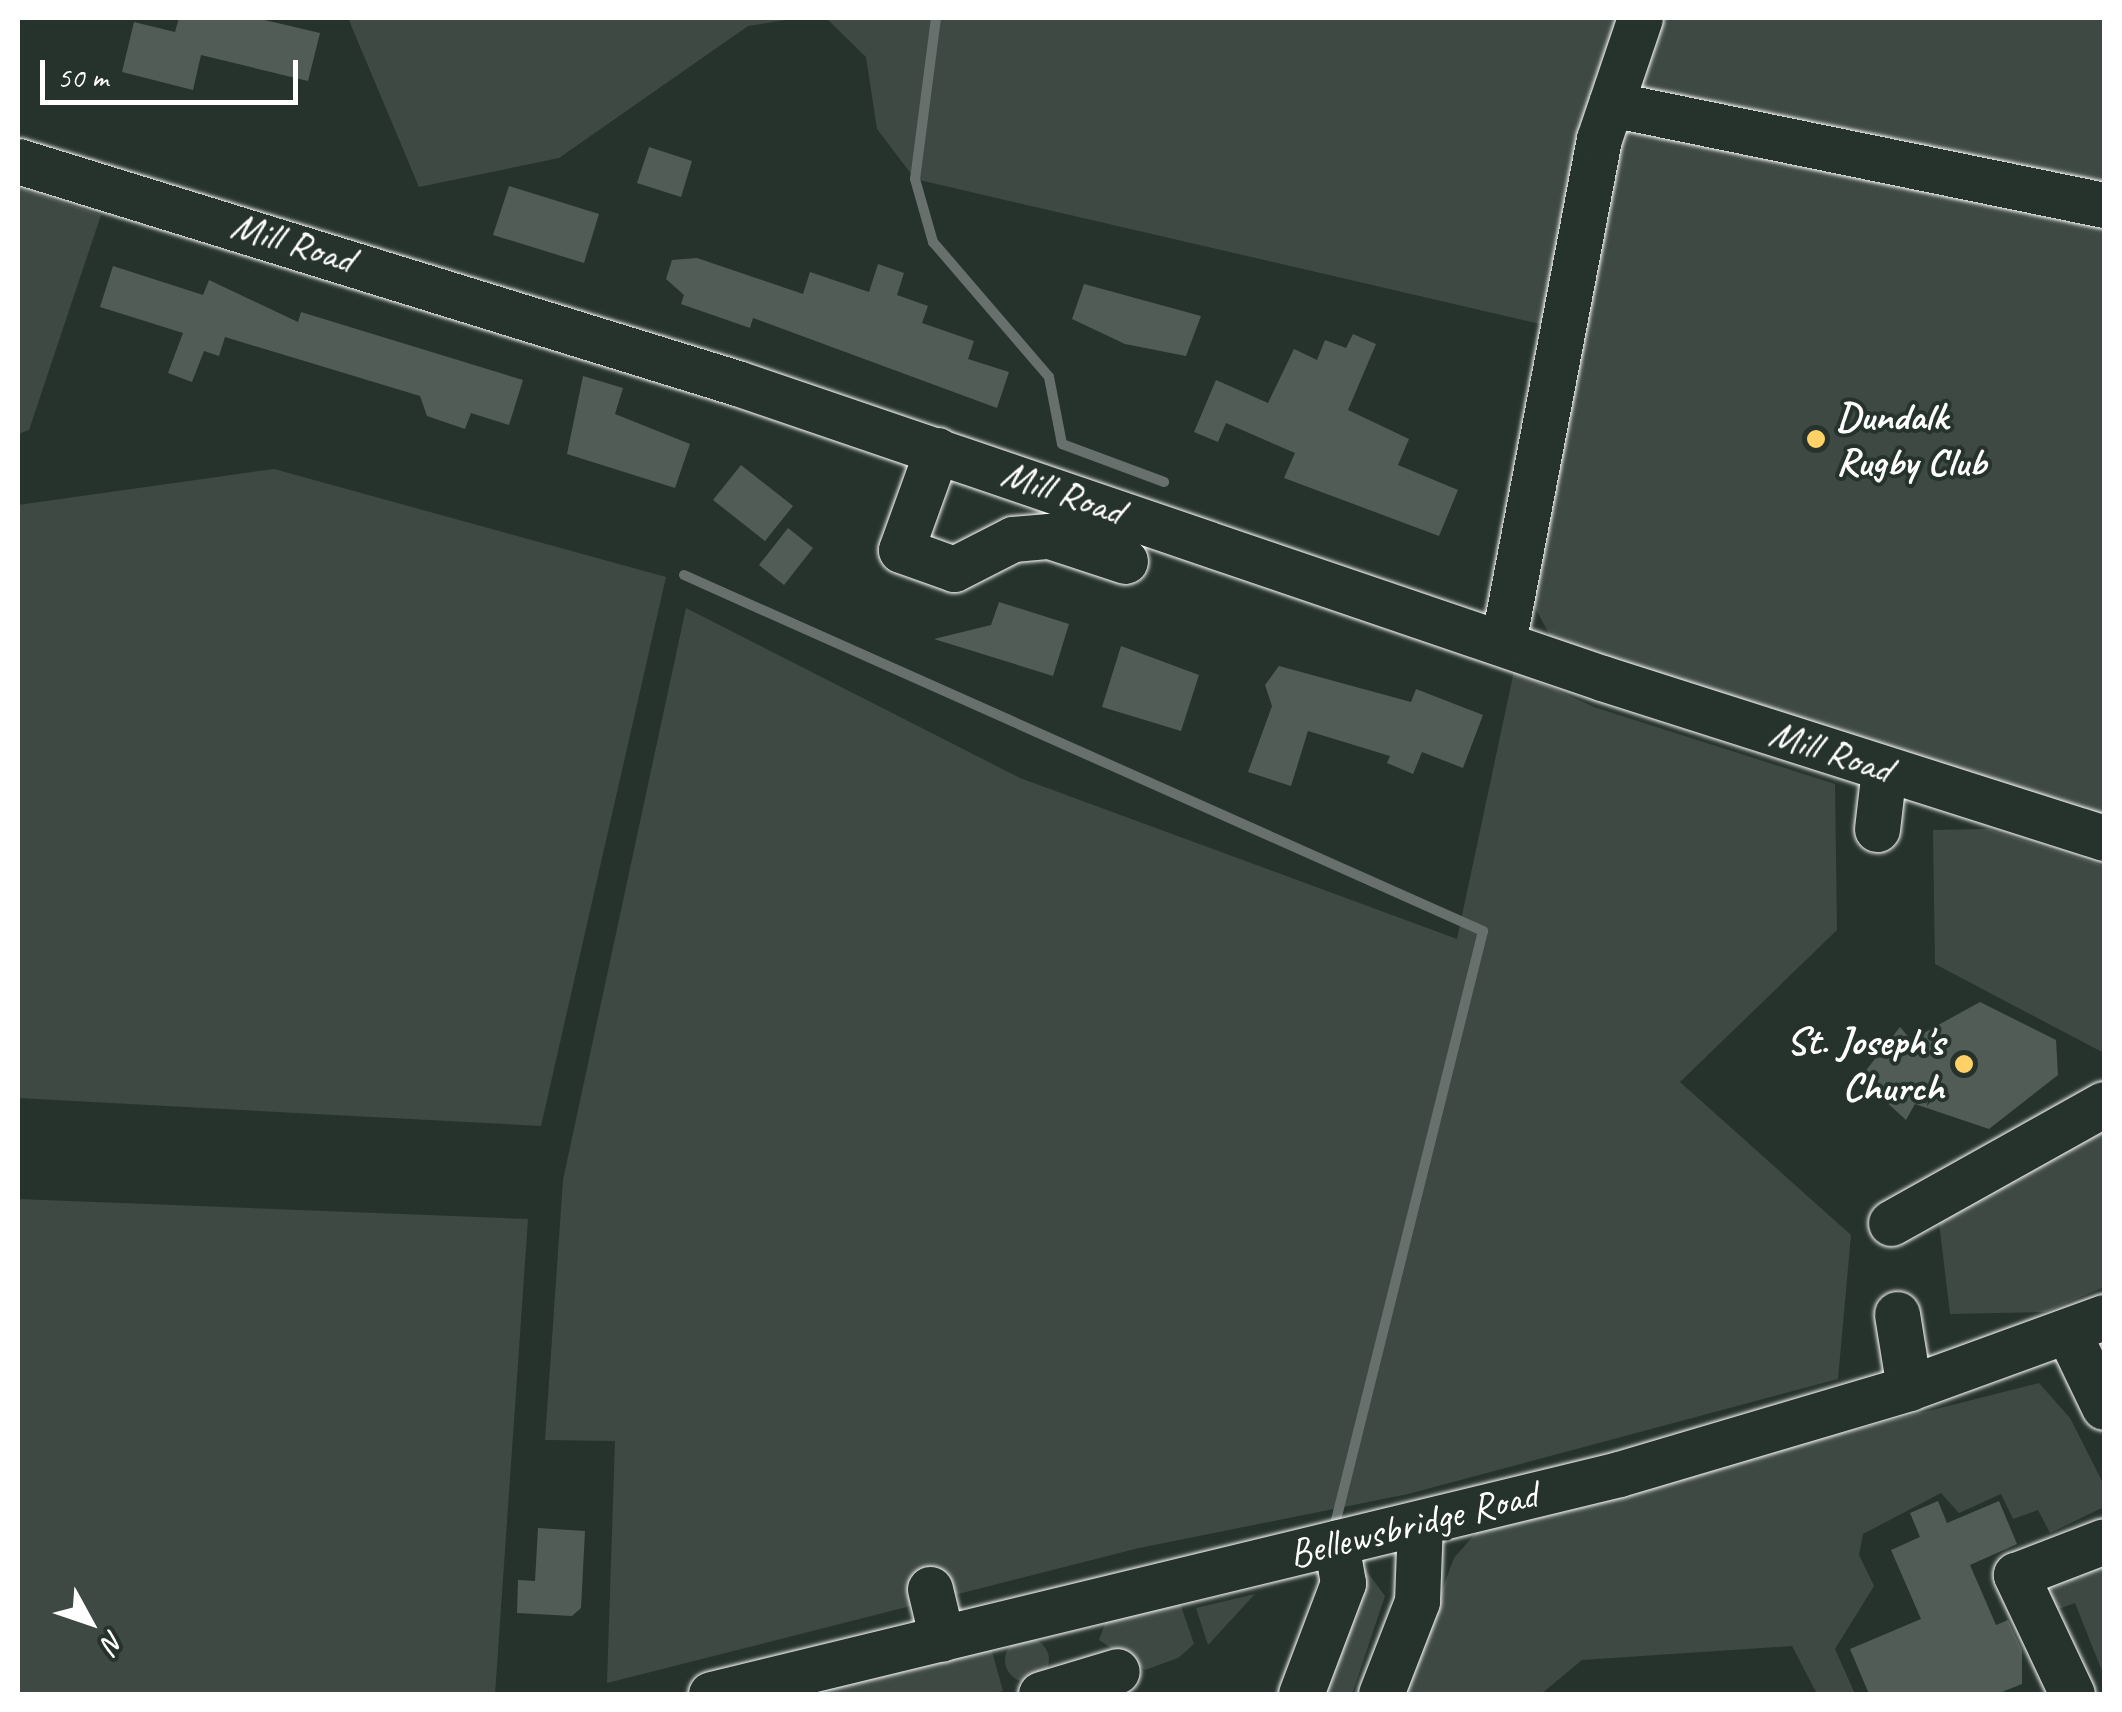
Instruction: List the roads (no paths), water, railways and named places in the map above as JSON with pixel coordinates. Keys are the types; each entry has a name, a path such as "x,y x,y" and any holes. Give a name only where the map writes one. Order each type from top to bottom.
{"street":[{"path":"1503,643 1610,104 1640,18"},
{"path":"1610,104 2104,205"},
{"name":"Mill Road","path":"18,161 937,450 1503,643 2104,838"},
{"path":"937,450 901,550 954,569 1013,539 1049,536 1125,561"},
{"path":"1877,829 1884,769"},
{"path":"1892,1223 2104,1104"},
{"path":"1897,1314 1909,1388"},
{"path":"2086,1325 2104,1407"},
{"name":"Bellewsbridge Road","path":"711,1694 1420,1522 1909,1388 2086,1325"},
{"path":"1381,1694 1416,1601 1420,1522"},
{"path":"2072,1694 2016,1575 2104,1541"},
{"path":"1301,1694 1343,1583 1336,1543"},
{"path":"930,1589 942,1639"},
{"path":"1041,1694 1103,1675 1077,1606"}],"waterway":[{"path":"936,18 915,179 933,242 1049,377 1062,444 1164,482"},
{"path":"684,575 1483,931 1333,1532"}],"place":[{"name":"Dundalk Rugby Club","path":"1816,439"},
{"name":"St. Joseph's Church","path":"1964,1064"}]}
